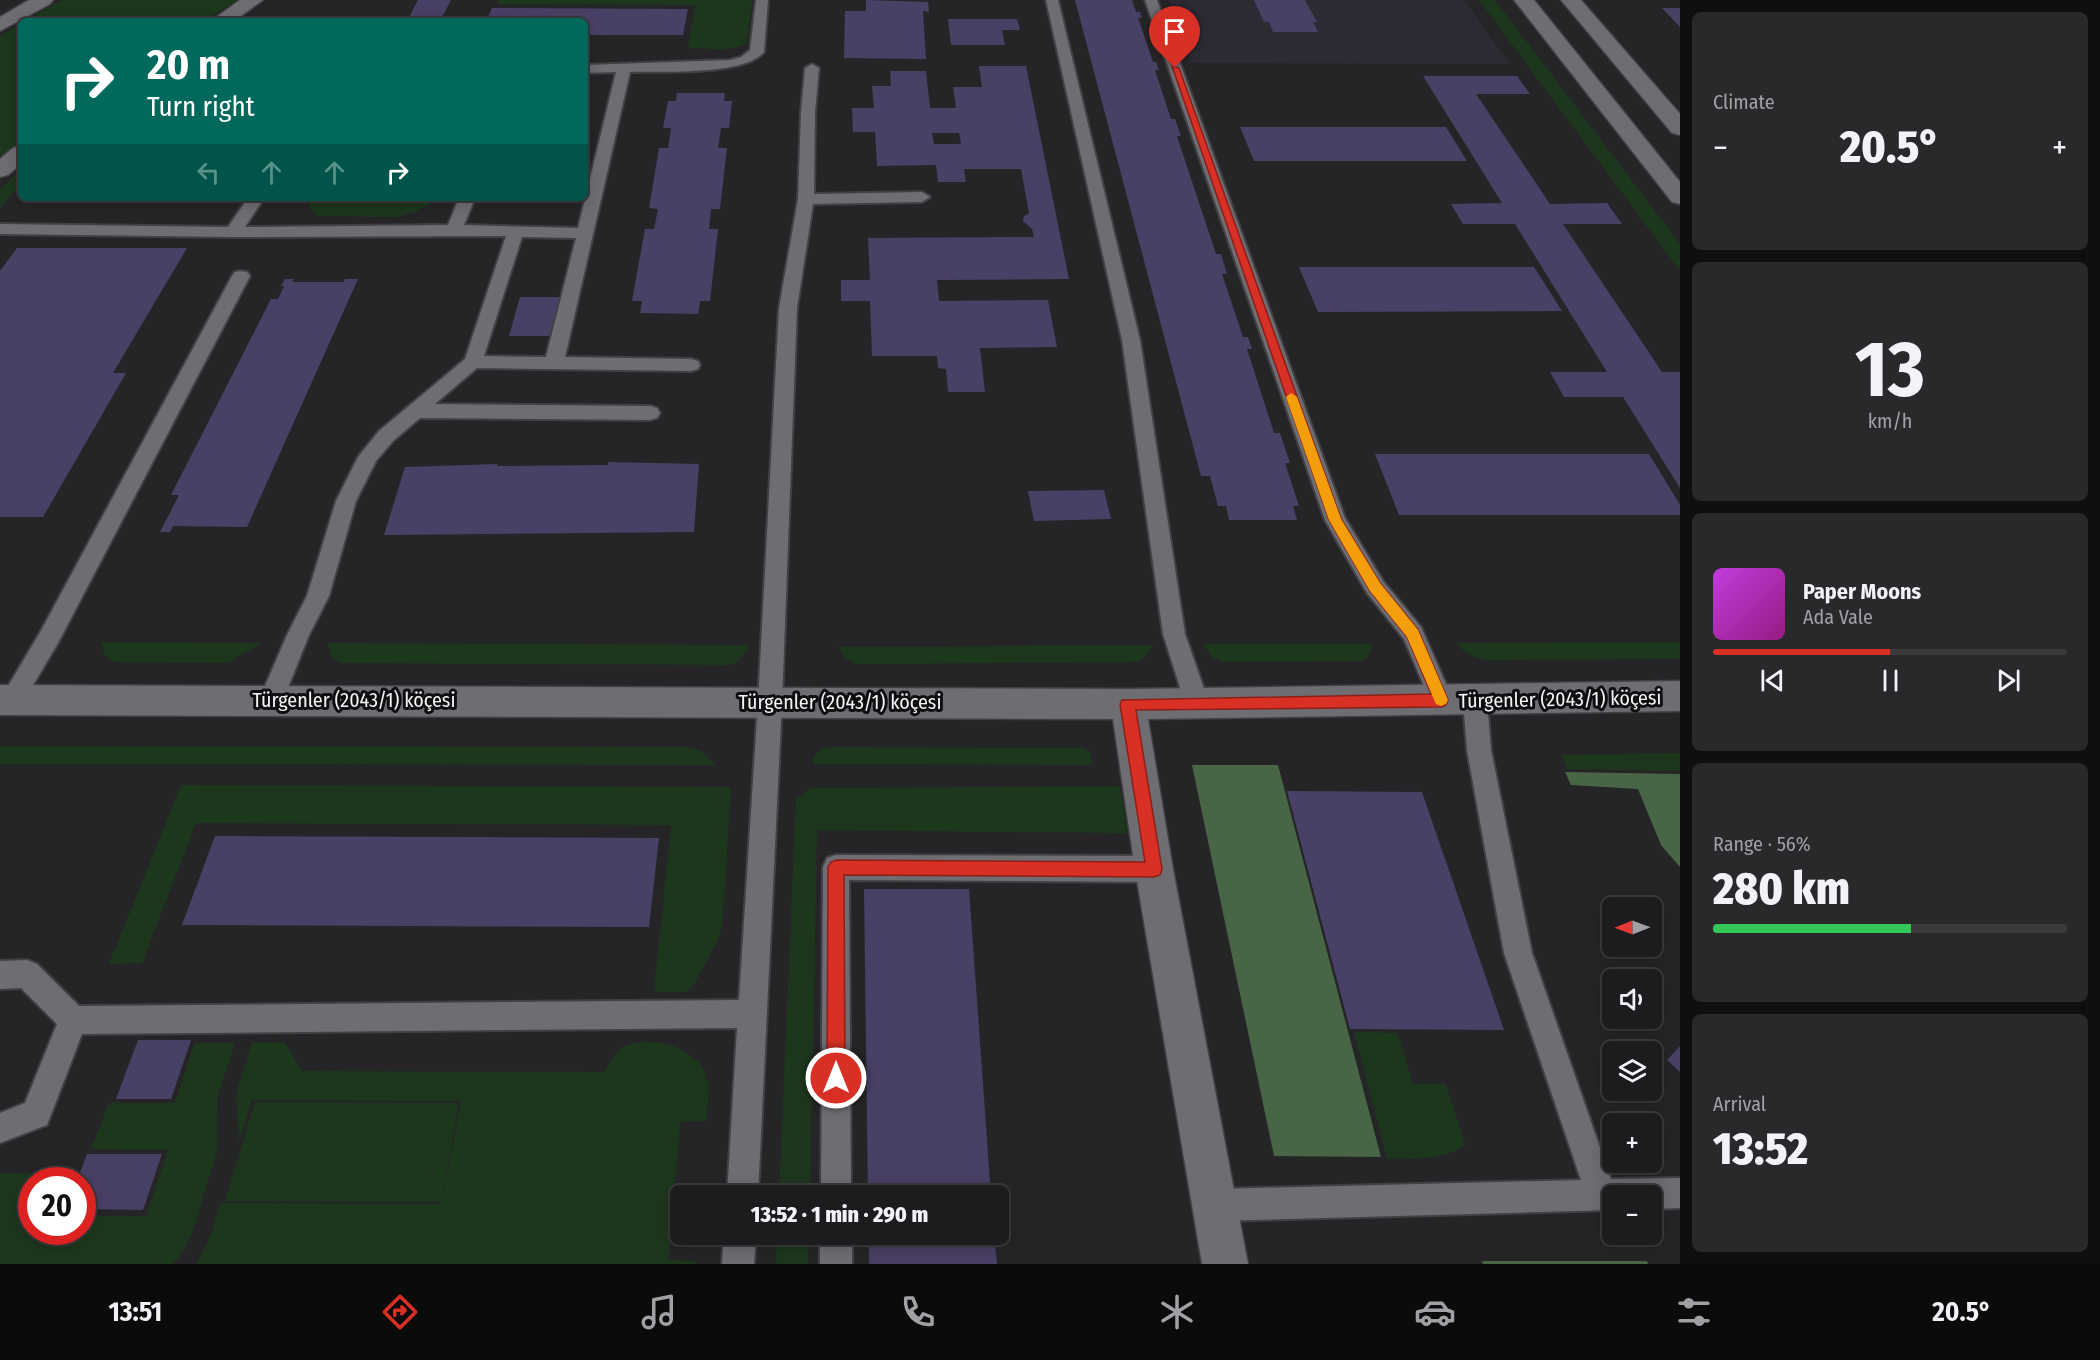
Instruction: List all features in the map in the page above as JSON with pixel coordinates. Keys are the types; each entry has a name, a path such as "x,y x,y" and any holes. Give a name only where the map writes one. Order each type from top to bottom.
{"street":[{"path":"0,25 44,0"},
{"path":"226,18 253,0"},
{"path":"1524,0 1680,197"},
{"path":"1571,0 1680,128"},
{"path":"0,170 18,155"},
{"name":"Türgenler (2043/1) köçesi","path":"6,700 1128,704 1680,696"},
{"path":"1128,704 1154,869 1225,1264"}],"lane":[{"path":"588,69 730,64 746,60 756,52 762,0"},
{"path":"1052,0 1131,340 1174,634 1197,703"},
{"path":"1151,0 1335,520 1375,587 1413,634 1441,700"},
{"path":"743,1185 770,702 788,308 806,199 808,112 812,68"},
{"path":"554,363 624,69"},
{"path":"806,199 922,197"},
{"path":"233,232 254,201"},
{"path":"454,230 466,201"},
{"path":"0,229 233,232 454,230 586,233"},
{"path":"271,700 298,635 318,596 346,501 368,456 387,436 473,362 515,232"},
{"path":"6,700 51,636 241,276"},
{"path":"473,362 691,365"},
{"path":"415,411 650,412"},
{"path":"1475,700 1481,759 1518,952 1601,1194"},
{"path":"836,1185 836,867 1154,869"},
{"path":"0,975 27,974 74,1020 752,1014"},
{"path":"0,1128 36,1114 74,1020"},
{"path":"1215,1204 1680,1193"},
{"path":"738,1264 739,1245"},
{"path":"836,1245 836,1264"}],"shaded area":[{"path":"1169,0 1464,0 1510,64 1192,63"}],"green space":[{"path":"62,0 237,0 209,18 30,18"},
{"path":"498,0 751,0 752,2 747,41 736,47 711,49 688,48 695,5 497,4"},
{"path":"1479,0 1495,0 1680,244 1680,271"},
{"path":"18,25 18,143 0,157 0,36"},
{"path":"18,172 18,187 0,208 0,190"},
{"path":"307,201 435,201 415,212 398,217 318,216 312,211"},
{"path":"100,642 261,643 228,663 114,662 105,656"},
{"path":"1680,642 1680,659 1489,660 1471,655 1456,643"},
{"path":"328,643 751,645 740,660 731,665 341,663 331,656"},
{"path":"1203,644 1373,644 1369,655 1363,661 1222,662 1211,656"},
{"path":"1153,645 1145,658 1139,662 856,664 845,657 839,647"},
{"path":"0,746 687,747 701,751 716,765 0,764"},
{"path":"831,747 1082,748 1090,752 1093,765 813,764 818,752"},
{"path":"1680,753 1680,771 1567,769 1561,755"},
{"path":"1192,765 1278,765 1381,1157 1274,1156"},
{"path":"1565,772 1680,774 1680,867 1661,845 1638,789 1571,785"},
{"path":"181,785 731,787 722,928 692,988 684,992 654,992 671,825 196,823 142,963 109,964"},
{"path":"1120,786 1127,833 817,830 810,1185 779,1185 796,800 811,788"},
{"path":"1354,1032 1398,1033 1413,1084 1446,1084 1465,1145 1437,1157 1387,1158"},
{"path":"252,1042 285,1043 302,1071 603,1072 617,1052 630,1045 654,1042 678,1048 689,1054 704,1071 708,1083 708,1096 706,1121 680,1122 675,1185 670,1185 668,1260 697,1261 696,1264 197,1264 212,1232 220,1203 441,1204 461,1101 252,1100 239,1142 236,1094"},
{"path":"195,1043 235,1043 217,1098 218,1148 193,1230 185,1249 173,1264 0,1264 0,1173 18,1173 18,1245 96,1245 96,1216 146,1216 168,1150 91,1149 109,1103 175,1103"},
{"path":"255,1102 459,1103 441,1202 225,1201"},
{"path":"777,1245 809,1245 808,1264 776,1264"},
{"path":"1482,1261 1647,1261 1648,1264 1483,1264"}],"building":[{"path":"418,0 451,0 442,18 409,18"},
{"path":"866,0 928,2 929,12 923,11 926,59 844,58 845,11 866,11"},
{"path":"1075,0 1132,0 1136,12 1140,12 1142,18 1138,18 1153,62 1156,62 1159,70 1155,70 1171,119 1175,119 1181,136 1177,136 1216,254 1221,254 1227,274 1222,274 1243,337 1248,337 1252,349 1247,349 1274,433 1280,433 1290,463 1285,463 1299,506 1293,506 1297,520 1229,520 1226,506 1218,506 1210,476 1201,476"},
{"path":"1254,0 1305,0 1317,22 1313,22 1318,32 1273,32 1269,22 1264,22"},
{"path":"492,8 688,9 683,35 588,35 588,18 487,18"},
{"path":"1662,8 1680,8 1680,27"},
{"path":"948,19 1017,19 1020,30 1002,30 1005,45 951,45"},
{"path":"979,66 1026,66 1069,279 937,280 939,301 1048,300 1057,347 980,348 985,392 948,392 946,369 938,368 937,356 872,356 870,301 841,301 841,280 870,280 868,238 1034,237 1032,229 1023,221 1024,216 1029,213 1021,169 964,169 966,182 938,182 936,165 877,166 875,132 853,132 852,108 874,108 872,86 891,86 890,71 926,71 930,108 956,108 953,87 982,87","holes":["932,133 959,133 961,144 934,144"]},
{"path":"1423,76 1517,76 1530,94 1476,94 1550,204 1607,203 1622,224 1563,224 1662,372 1680,372 1680,488 1623,397 1564,397 1550,372 1607,372 1515,224 1463,224 1451,204 1502,203"},
{"path":"677,93 725,93 724,101 732,101 729,128 721,128 718,148 727,148 720,209 711,209 709,229 718,229 710,301 700,301 698,314 640,313 642,301 632,301 645,229 654,229 658,209 649,208 659,148 668,148 671,128 663,128 668,101 676,101"},
{"path":"1240,127 1446,127 1467,161 1254,161"},
{"path":"17,248 187,248 113,373 126,373 43,517 0,517 0,271"},
{"path":"1299,267 1534,267 1562,311 1318,312"},
{"path":"285,279 294,279 292,282 344,282 345,279 358,279 247,527 173,526 170,532 160,532 179,495 171,495 271,299 278,299"},
{"path":"520,297 561,297 550,336 509,336"},
{"path":"1375,454 1649,454 1680,505 1680,515 1399,515"},
{"path":"608,462 699,464 694,532 384,535 405,467 498,464 497,466 608,465"},
{"path":"1104,490 1111,519 1034,521 1028,491"},
{"path":"1287,791 1422,792 1504,1030 1350,1029"},
{"path":"215,836 659,838 649,927 182,925"},
{"path":"864,889 969,889 990,1185 868,1185"},
{"path":"138,1040 191,1040 171,1099 116,1099"},
{"path":"1680,1046 1680,1072 1667,1060"},
{"path":"87,1154 162,1154 143,1210 96,1209 96,1167 82,1167"},
{"path":"869,1245 995,1245 997,1264 869,1264"}],"slow traffic":[{"path":"1291,397 1335,520 1375,587 1413,634 1441,700"}],"route":[{"path":"836,1078 836,867 1154,869 1128,704 1441,700 1413,634 1375,587 1335,520 1175,68"}]}
